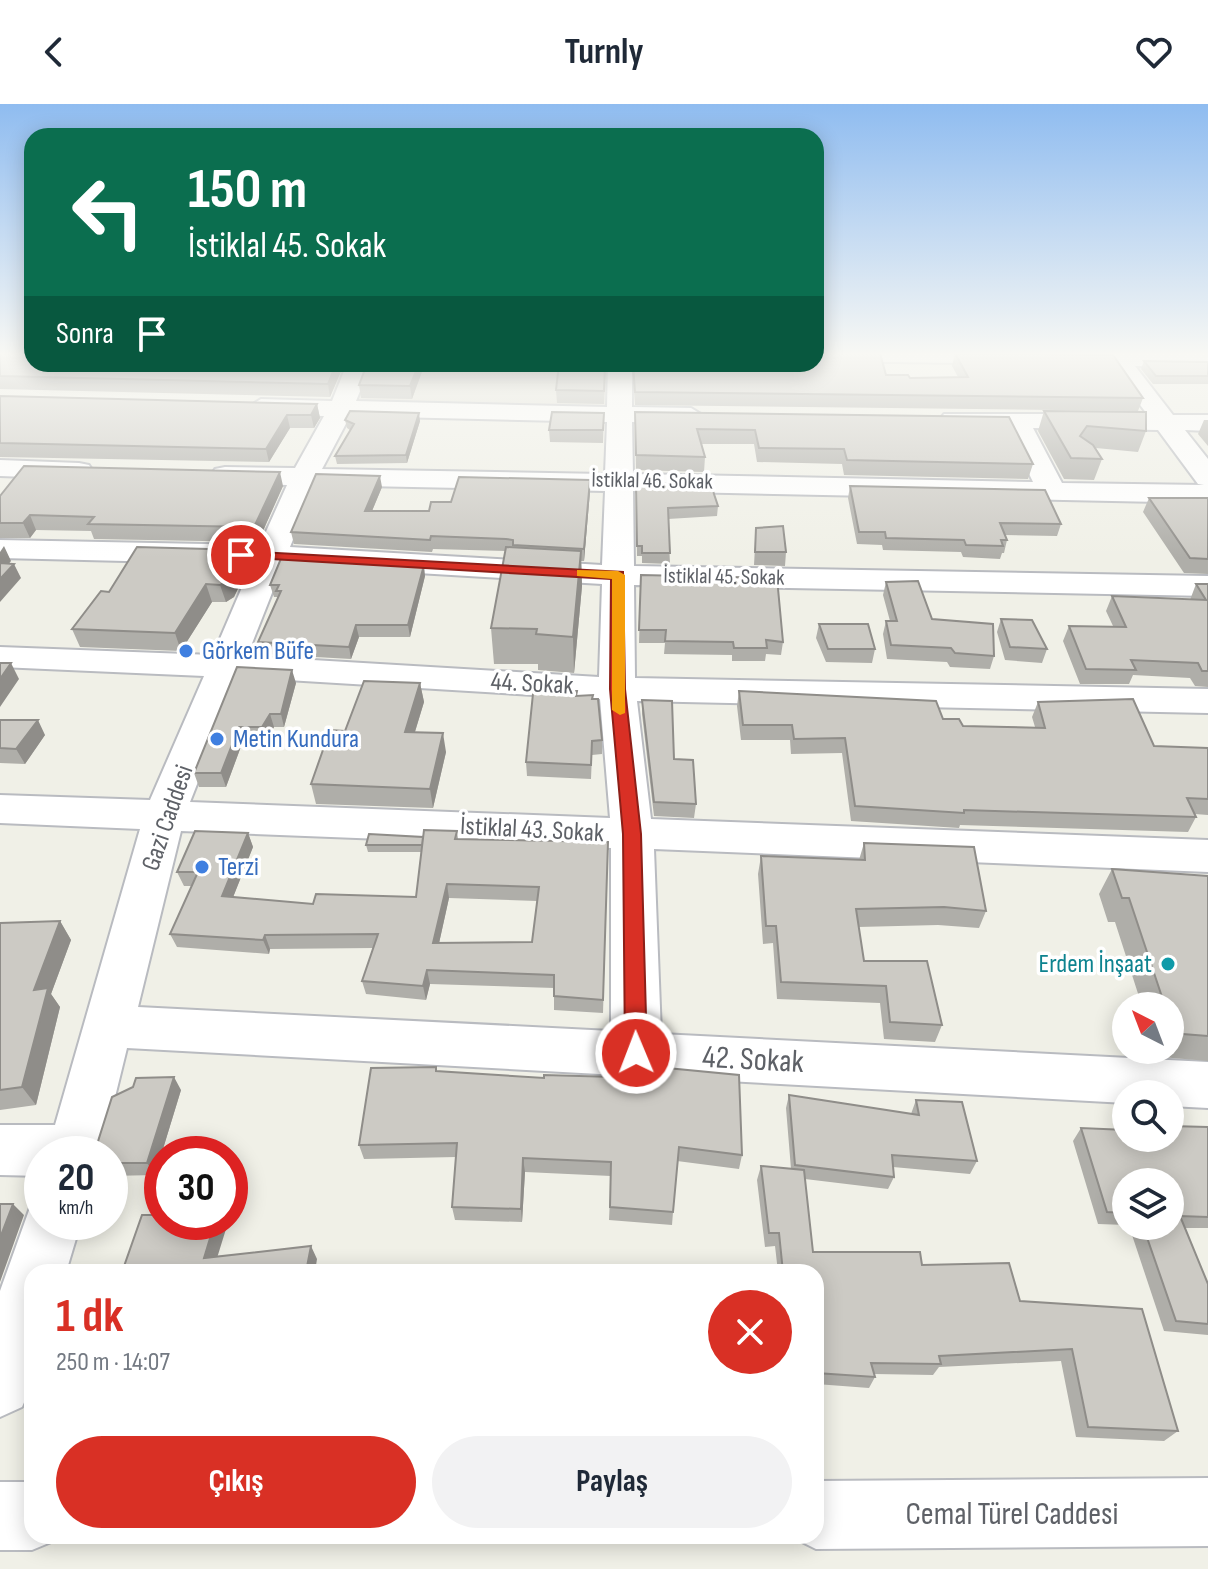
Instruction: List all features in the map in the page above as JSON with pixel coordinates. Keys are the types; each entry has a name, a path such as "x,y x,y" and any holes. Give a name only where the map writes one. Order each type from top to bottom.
{"street":[{"name":"Gazi Caddesi","path":"79,1136 165,813 304,477 334,421"},
{"path":"620,421 617,689 632,834 636,1053"},
{"path":"1017,421 1049,485"},
{"path":"1118,421 1208,423"},
{"path":"1165,422 1208,478"},
{"path":"0,468 106,471"},
{"path":"1105,468 1120,492"},
{"name":"İstiklal 46. Sokak","path":"198,474 1208,494"},
{"name":"İstiklal 45. Sokak","path":"0,549 271,555 618,575 1208,586"},
{"name":"44. Sokak","path":"0,657 227,666 617,689 1208,701"},
{"name":"İstiklal 43. Sokak","path":"0,809 165,813 1208,856"},
{"name":"42. Sokak","path":"106,1026 1208,1085"},
{"path":"0,1150 24,1151"},
{"path":"39,1264 46,1240"},
{"path":"0,1385 24,1310"},
{"name":"Cemal Türel Caddesi","path":"824,1515 1208,1512"},
{"path":"0,1516 24,1516"}],"building":[{"path":"0,421 283,421 266,449 0,443"},
{"path":"348,421 416,421 406,455 335,456 354,424"},
{"path":"550,421 604,421 603,430 549,430"},
{"path":"635,421 1011,421 1033,464 847,460 844,449 759,448 755,430 697,429 705,457 636,455"},
{"path":"1050,421 1146,421 1146,431 1087,426 1080,436 1093,445 1102,459 1071,458"},
{"path":"24,466 280,472 254,527 88,524 94,517 30,515 23,523 0,523 0,496"},
{"path":"316,474 380,476 365,511 429,511 431,502 451,502 459,477 590,480 584,549 513,545 513,540 506,539 431,536 430,540 291,532"},
{"path":"636,483 711,485 718,506 668,508 670,553 642,553 642,546 637,546"},
{"path":"850,486 1045,490 1061,524 1000,523 1007,540 1001,540 1003,546 966,545 964,540 886,538 885,532 859,532"},
{"path":"1149,498 1208,498 1208,559 1190,558"},
{"path":"783,526 786,552 755,552 756,528"},
{"path":"137,547 243,550 229,580 220,585 206,584 175,633 72,629 101,591 109,592"},
{"path":"506,547 581,551 573,637 536,634 537,629 491,628"},
{"path":"282,556 424,565 408,625 356,625 349,647 258,642 281,591 276,591 279,585 270,585"},
{"path":"0,563 14,564 0,579"},
{"path":"641,575 777,578 783,642 766,640 767,648 734,648 733,642 665,641 666,630 639,630"},
{"path":"918,581 932,619 993,624 994,656 955,653 951,648 891,645 886,621 897,621 886,582"},
{"path":"1196,584 1208,584 1208,671 1202,671 1198,663 1131,660 1136,670 1086,669 1069,626 1126,627 1112,596 1206,600"},
{"path":"1001,619 1032,620 1047,649 1010,647"},
{"path":"819,624 868,624 875,649 828,649"},
{"path":"0,663 11,663 0,679"},
{"path":"237,667 292,670 281,714 270,714 262,727 239,727 221,773 194,773"},
{"path":"364,681 420,683 405,732 443,733 430,789 311,784 330,730 345,731"},
{"path":"534,684 571,686 571,691 577,691 576,696 593,695 592,699 598,699 602,740 592,741 591,765 526,762"},
{"path":"739,691 936,701 943,719 959,719 963,726 1045,728 1038,702 1133,699 1154,746 1208,748 1208,799 1187,798 1196,817 964,810 964,813 855,806 845,738 794,739 792,725 743,725"},
{"path":"642,700 672,701 674,759 693,760 696,804 654,802"},
{"path":"0,720 38,720 16,749 0,748"},
{"path":"424,830 457,831 455,839 608,842 603,1000 554,996 554,975 427,970 423,986 362,981 378,934 265,935 263,940 170,934 198,872 177,872 195,831 248,833 222,896 313,904 316,894 416,897","holes":["447,884 539,887 532,942 433,943"]},
{"path":"369,834 423,837 422,845 366,845"},
{"path":"864,843 974,847 986,911 944,907 856,909 864,961 927,961 942,1025 890,1022 886,986 781,982 776,926 766,926 761,856 865,860"},
{"name":"Erdem İnşaat","path":"1112,869 1208,876 1208,1036 1184,1034 1184,992 1160,992 1129,898 1122,898"},
{"path":"60,921 34,990 48,988 22,1087 0,1090 0,923"},
{"path":"615,1063 739,1075 742,1155 679,1147 673,1212 610,1207 611,1162 523,1158 521,1209 452,1207 457,1143 359,1145 371,1068 436,1067 436,1071 544,1078 544,1075 614,1077"},
{"path":"174,1077 155,1136 144,1136 144,1163 128,1163 128,1136 100,1136 112,1097 133,1087 136,1078"},
{"path":"789,1095 919,1115 916,1100 962,1102 977,1161 892,1155 894,1177 795,1165"},
{"path":"1184,1126 1208,1127 1208,1217 1184,1216 1184,1168 1112,1168 1112,1212 1107,1212 1081,1128 1112,1129 1112,1152 1184,1152"},
{"path":"761,1166 804,1170 813,1252 920,1252 922,1265 1009,1263 1020,1301 1142,1309 1178,1431 1088,1427 1072,1349 939,1356 941,1364 871,1363 875,1377 824,1374 824,1264 782,1264 779,1233 769,1233"},
{"path":"0,1204 13,1204 0,1238"},
{"path":"144,1215 144,1240 210,1240 204,1258 311,1246 308,1264 125,1264"},
{"path":"1184,1226 1208,1284 1208,1324 1176,1321 1148,1240 1184,1240"}],"slow traffic":[{"path":"582,573 618,575 617,689 620,710"}],"place":[{"name":"Görkem Büfe","path":"186,651"},
{"name":"Metin Kundura","path":"217,739"},
{"name":"Terzi","path":"202,867"},
{"name":"Erdem İnşaat","path":"1168,964"}],"route":[{"path":"241,555 618,575 617,689 632,834 636,1053"}]}
